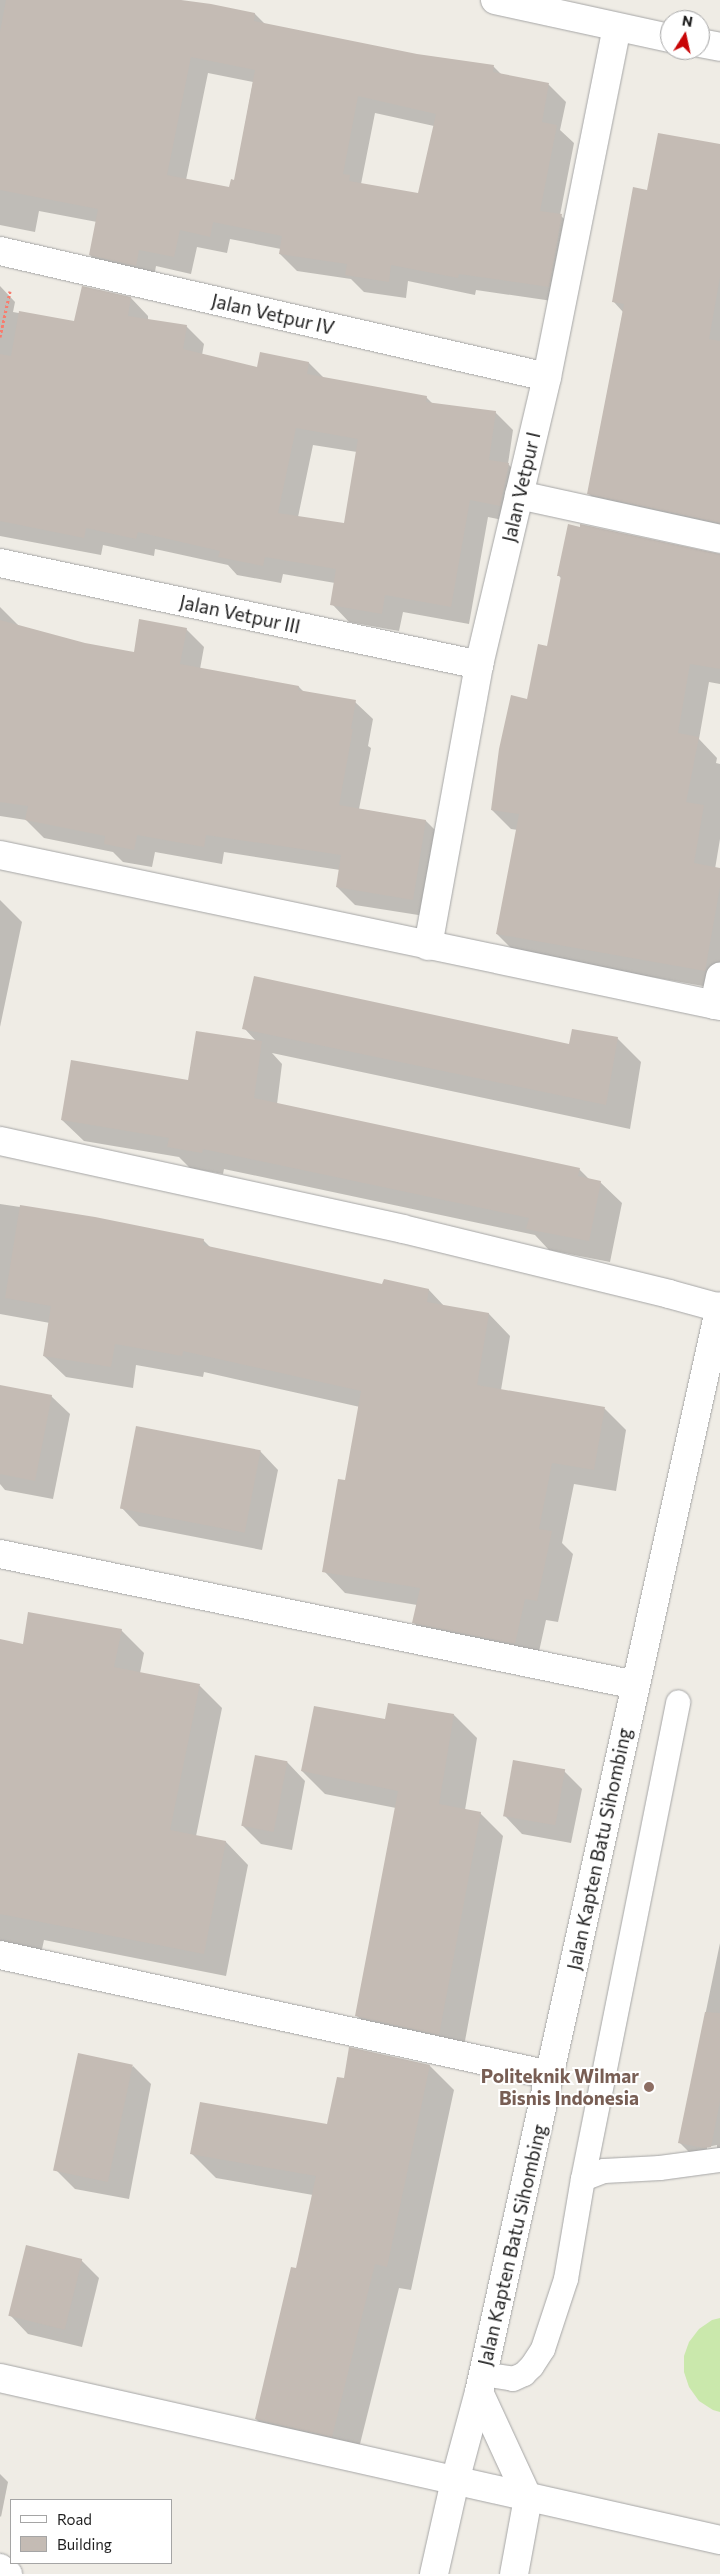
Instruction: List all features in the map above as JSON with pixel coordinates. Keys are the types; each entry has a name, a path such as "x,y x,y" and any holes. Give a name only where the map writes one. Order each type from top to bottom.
{"street":[{"path":"495,0 660,36"},
{"name":"Jalan Vetpur I","path":"428,946 479,665 547,377 617,28"},
{"name":"Jalan Vetpur IV","path":"9,254 547,377"},
{"path":"519,495 720,539"},
{"name":"Jalan Vetpur III","path":"0,563 479,665"},
{"path":"0,855 717,1006 720,977"},
{"path":"0,1141 393,1227 720,1307"},
{"name":"Jalan Kapten Batu Sihombing","path":"434,2574 455,2481 481,2383 720,1307"},
{"path":"0,1554 636,1685"},
{"path":"0,1955 550,2075"},
{"path":"0,2378 720,2540"},
{"name":"Jalan Kapten Batu Sihombing","path":"481,2383 528,2498"},
{"path":"514,2574 528,2498"},
{"path":"0,2568 8,2574"}],"lane":[{"path":"481,2383 513,2379 524,2374 532,2366 543,2349 566,2278 583,2178 678,1702"},
{"path":"583,2178 604,2171 660,2168 720,2160"}],"path":[{"path":"0,337 9,254"}],"green space":[{"path":"720,2318 720,2412 699,2401 689,2387 684,2372 684,2356 689,2342 699,2329 712,2320"}],"building":[{"path":"6,0 181,0 255,13 254,21 417,54 494,65 493,72 549,83 542,122 557,125 540,211 562,214 549,287 459,274 458,278 391,265 389,282 345,275 347,264 279,254 282,236 213,222 210,237 180,230 174,257 139,250 136,266 89,255 98,209 0,190 0,32","holes":["191,57 255,70 234,180 231,179 229,187 167,175","358,96 436,114 418,193 349,181 350,175 343,174"]},
{"path":"658,133 720,144 720,277 709,339 720,341 720,523 587,494 624,304 612,302 633,187 647,190"},
{"path":"82,286 131,297 128,316 187,325 183,349 257,367 260,352 309,362 307,374 427,396 426,402 496,411 489,460 509,463 500,506 470,500 451,607 385,595 382,614 330,605 336,569 265,557 263,566 218,557 220,551 138,532 136,539 86,528 84,538 0,521 0,354 11,356 19,311 74,321","holes":["296,428 358,439 344,523 278,513"]},
{"path":"568,524 580,527 580,524 720,554 720,669 690,664 678,733 699,737 686,802 704,805 694,863 720,868 720,887 705,971 496,934 519,814 491,810 499,749 511,695 527,699 538,644 547,646 561,576 557,576"},
{"path":"139,619 187,628 180,664 299,686 298,690 356,700 351,729 353,729 339,805 426,820 413,900 336,887 341,855 206,835 204,847 137,835 134,850 104,844 105,836 25,820 28,806 0,802 0,620 85,643 134,652"},
{"path":"254,976 569,1044 572,1029 618,1037 606,1105 242,1029"},
{"path":"196,1031 262,1041 254,1098 580,1168 578,1176 601,1181 589,1241 526,1229 529,1218 203,1149 202,1153 167,1147 169,1138 61,1120 71,1060 188,1080"},
{"path":"20,1205 95,1217 204,1239 203,1245 382,1284 384,1279 429,1289 427,1302 489,1313 477,1385 605,1407 594,1470 552,1463 539,1529 552,1531 537,1601 525,1599 515,1644 412,1623 420,1588 322,1572 338,1479 345,1480 361,1391 183,1351 182,1356 115,1344 111,1367 43,1356 51,1306 5,1298"},
{"path":"0,1385 52,1395 35,1481 0,1474"},
{"path":"136,1426 261,1450 245,1533 120,1508"},
{"path":"28,1612 122,1629 114,1667 200,1684 170,1830 226,1841 204,1954 0,1914 0,1639 23,1644"},
{"path":"388,1703 454,1714 439,1804 481,1812 439,2035 355,2016 398,1791 301,1771 314,1706 385,1719"},
{"path":"255,1755 287,1761 274,1832 241,1826"},
{"path":"513,1760 565,1769 555,1825 503,1816"},
{"path":"705,2012 720,2013 720,2101 711,2147 704,2148 678,2143"},
{"path":"349,2047 430,2065 387,2267 375,2264 332,2437 255,2419 291,2267 296,2268 316,2176 190,2154 200,2102 327,2124 337,2077 344,2078"},
{"path":"78,2053 133,2065 108,2182 53,2170"},
{"path":"26,2245 82,2259 65,2330 8,2316"}],"place":[{"name":"Politeknik Wilmar Bisnis Indonesia","path":"649,2087"}]}
